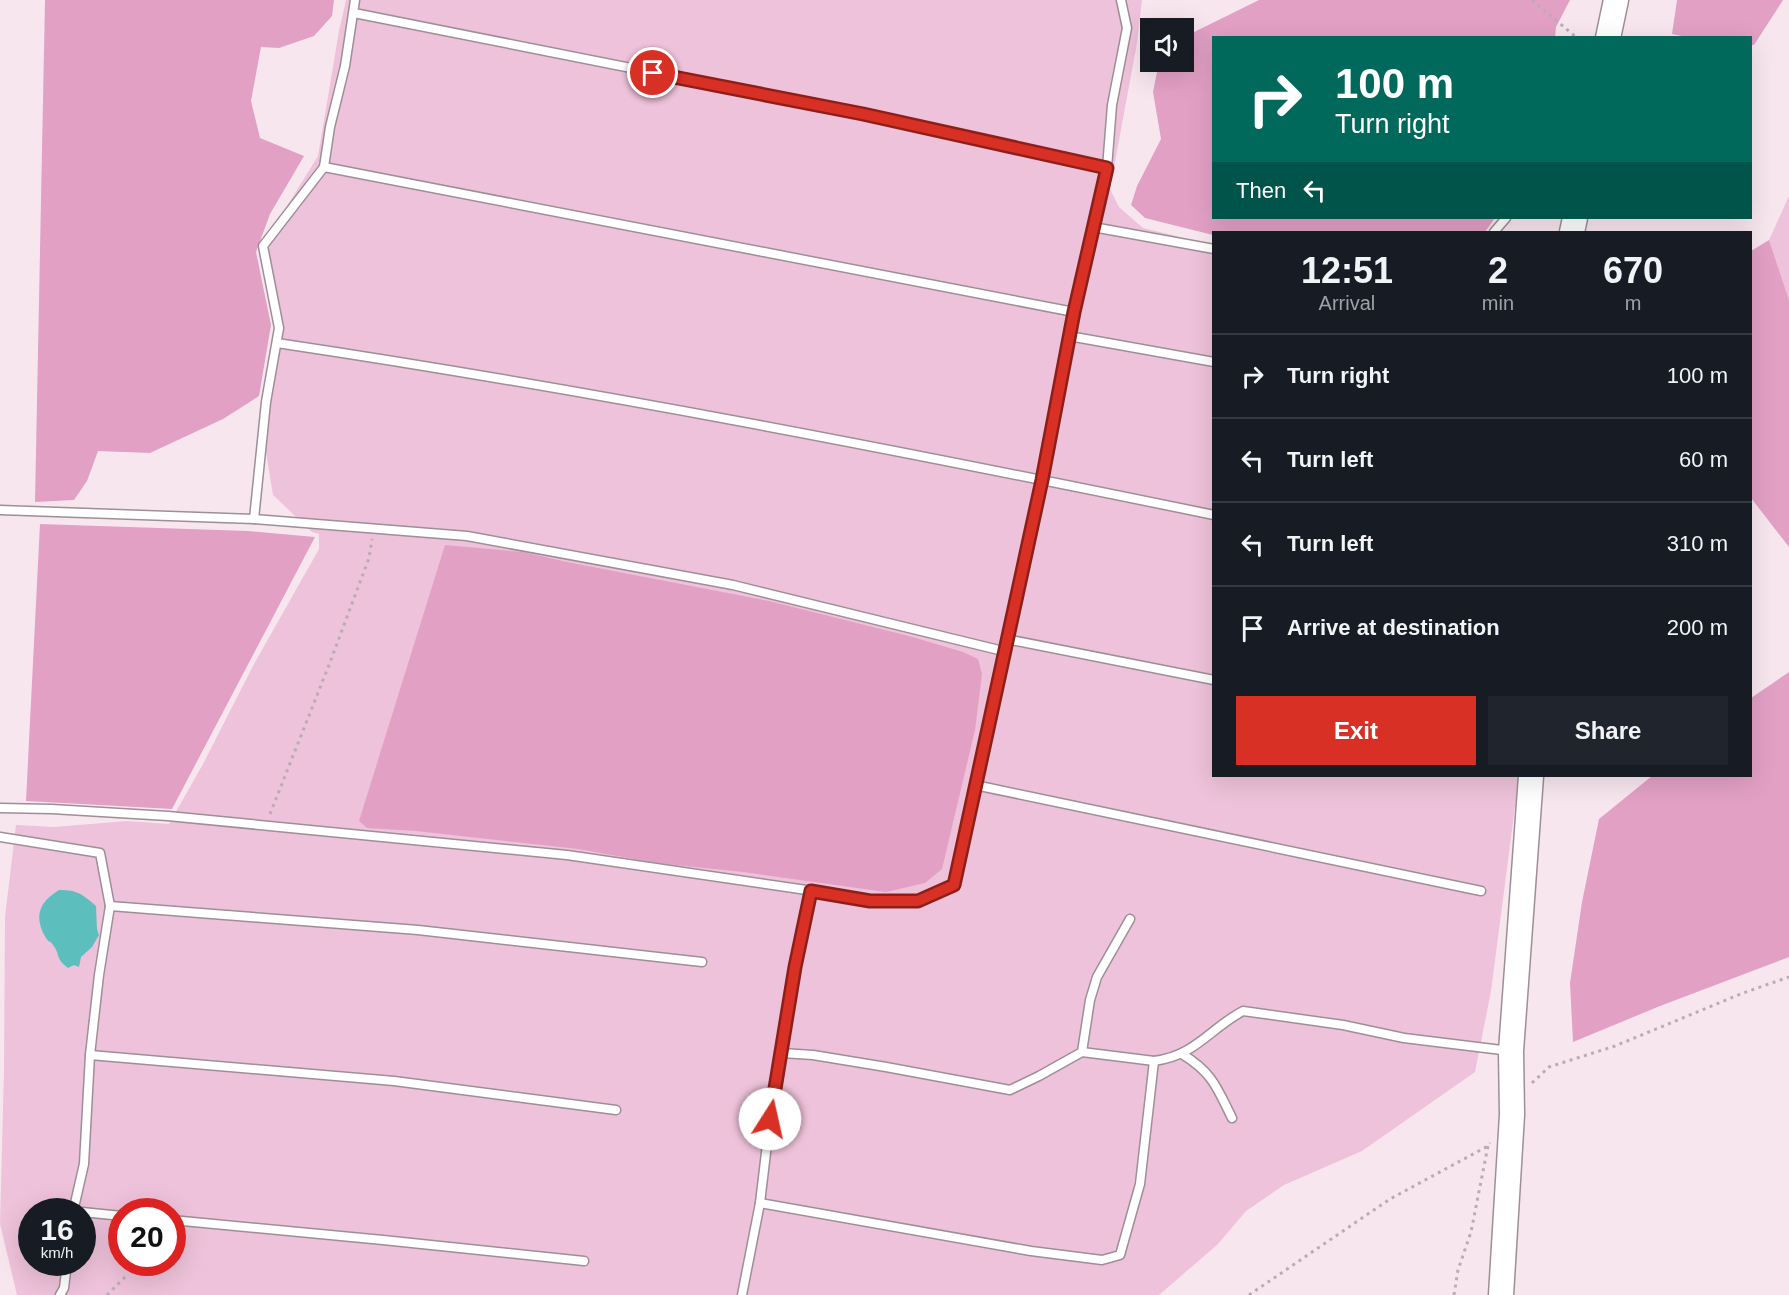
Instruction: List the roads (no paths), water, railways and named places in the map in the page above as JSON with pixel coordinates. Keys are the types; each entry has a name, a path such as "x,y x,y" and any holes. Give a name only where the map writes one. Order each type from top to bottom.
{"street":[{"path":"1608,36 1616,0"},
{"path":"1501,1295 1512,1115 1511,1052 1531,777"}],"lane":[{"path":"254,519 266,402 279,328 263,246 324,166 356,0"},
{"path":"0,808 168,816 567,855 870,901 918,901 954,885 1042,480 1074,312 1107,168 1112,105 1127,28 1121,0"},
{"path":"354,13 863,114 1107,168"},
{"path":"324,166 1074,312"},
{"path":"1495,231 1505,219"},
{"path":"1093,227 1212,249"},
{"path":"1069,336 1212,362"},
{"path":"277,343 409,363 734,420 1212,515"},
{"path":"0,510 254,519 467,536 732,585 1004,651"},
{"path":"1006,639 1212,680"},
{"path":"975,785 1481,891"},
{"path":"0,837 100,853 110,906 90,1055 84,1164 76,1198"},
{"path":"742,1295 760,1203 770,1119 794,977 811,891"},
{"path":"110,906 418,930 702,962"},
{"path":"1082,1052 1090,1000 1097,977 1130,919"},
{"path":"782,1053 813,1055 1010,1090 1082,1052 1154,1061 1166,1060 1196,1046 1228,1019 1243,1011 1343,1025 1404,1038 1511,1052"},
{"path":"1182,1054 1210,1075 1232,1118"},
{"path":"90,1055 394,1081 616,1110"},
{"path":"760,1203 1031,1251 1102,1260 1120,1255 1140,1184 1154,1061"},
{"path":"186,1221 584,1261"},
{"path":"60,1295 64,1288 65,1276"}],"water":[{"path":"59,890 79,894 96,906 99,935 92,947 81,957 79,967 74,965 68,968 59,959 40,923 42,905"}]}
